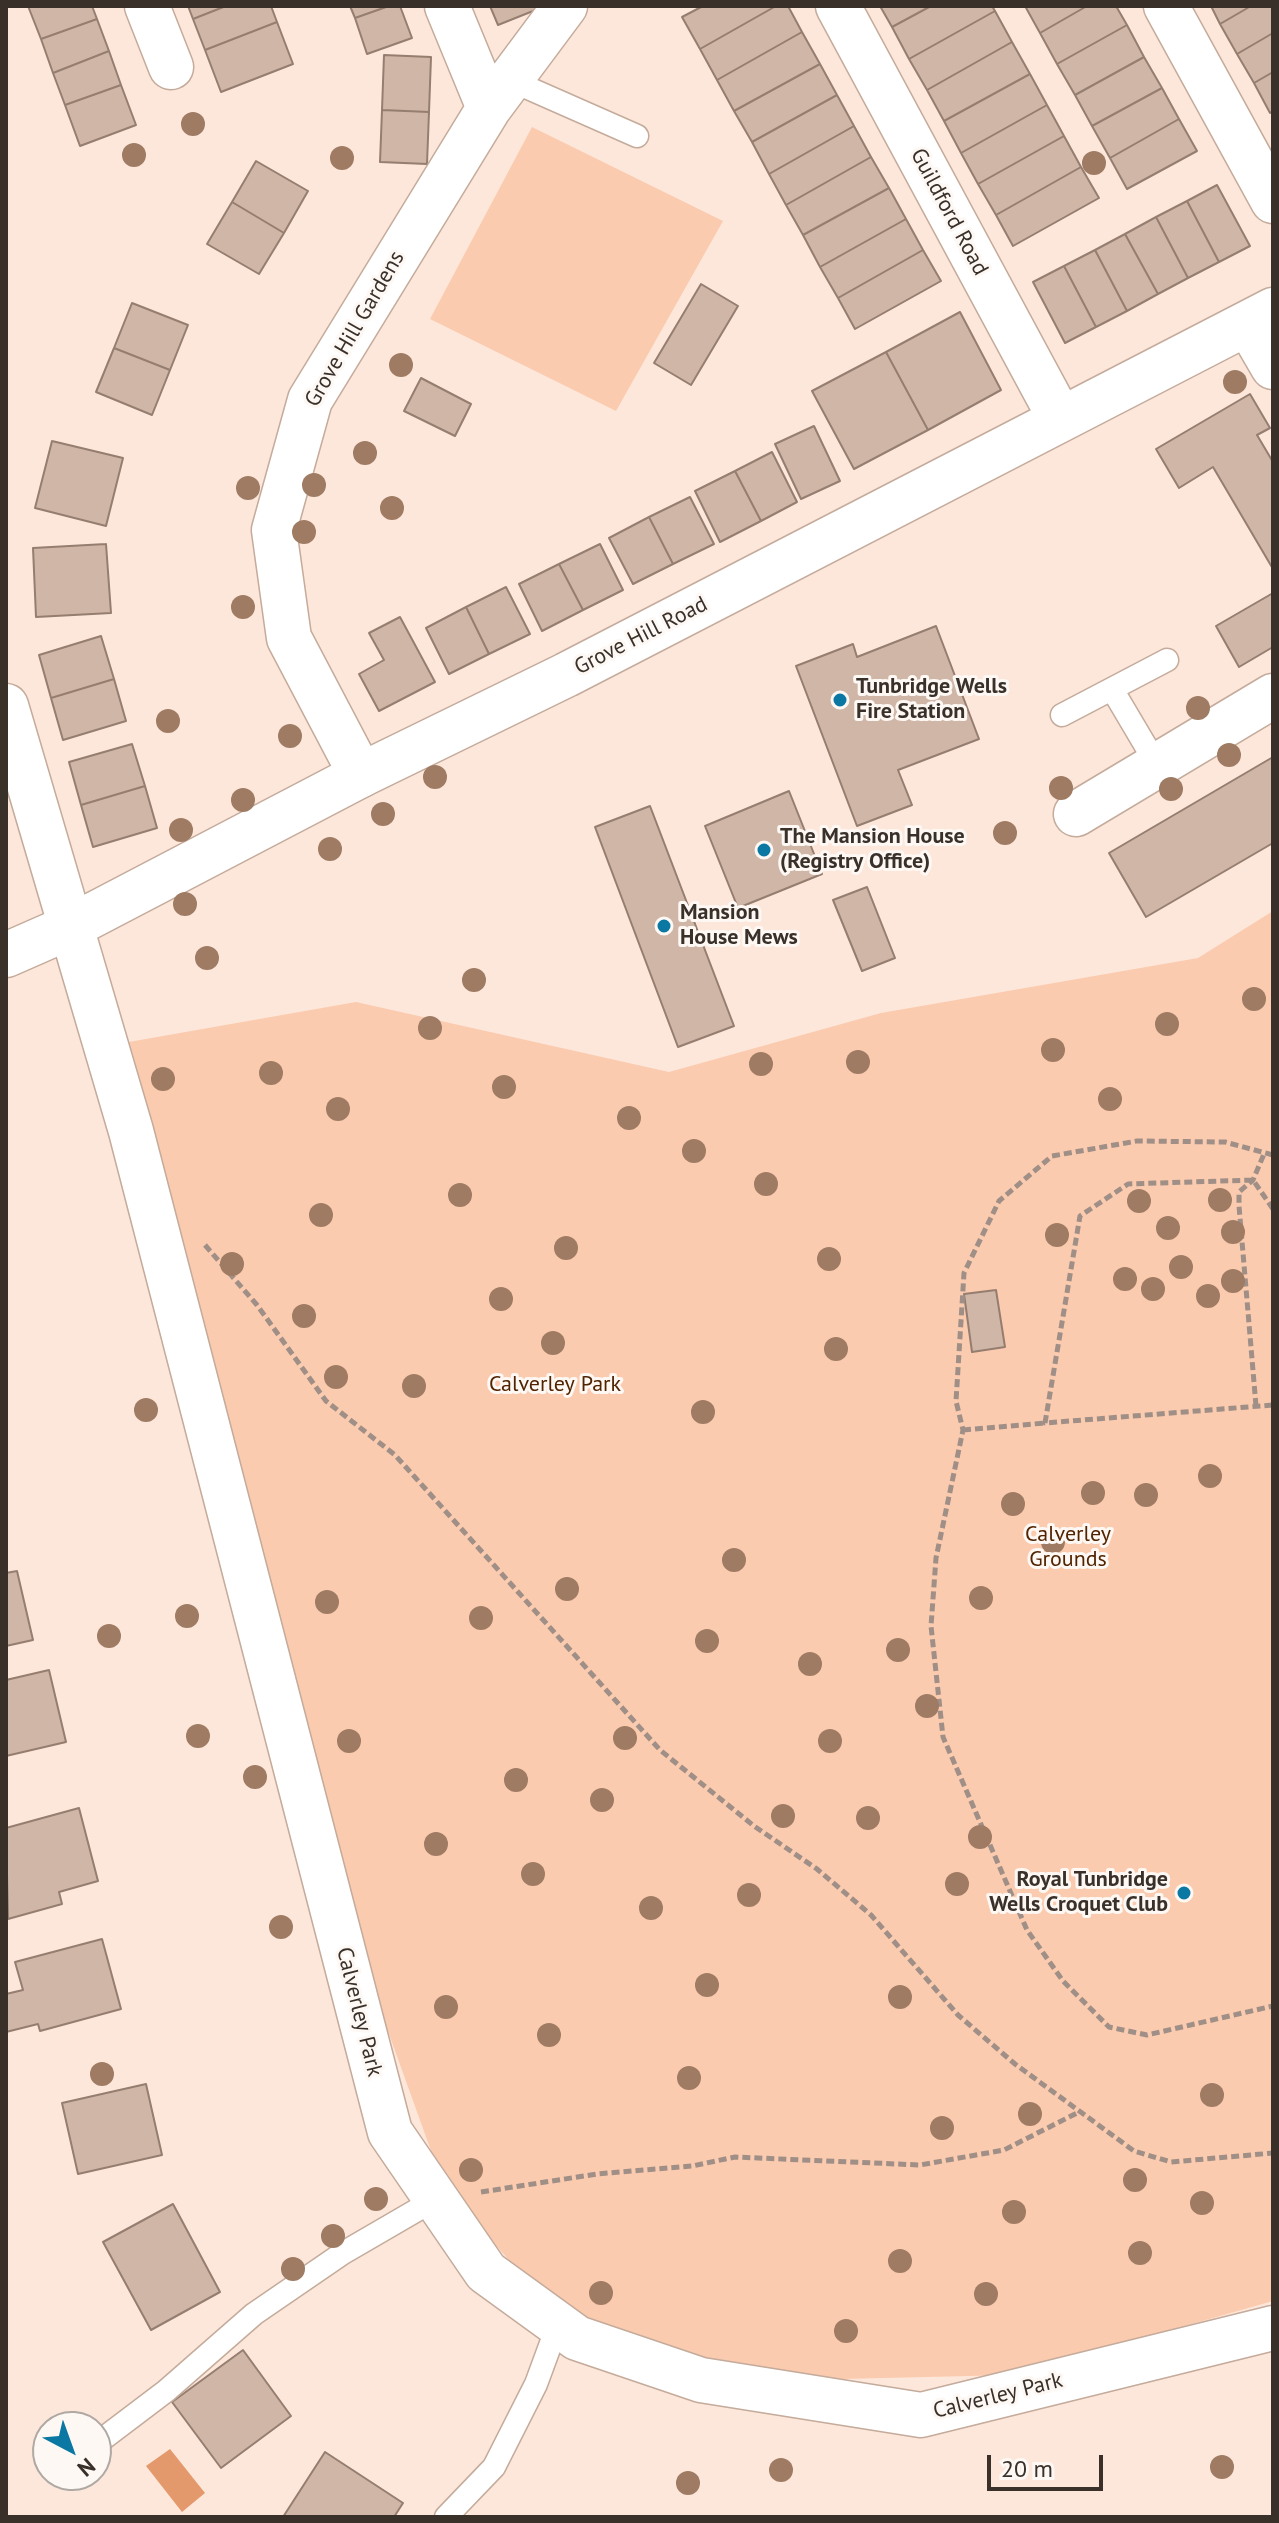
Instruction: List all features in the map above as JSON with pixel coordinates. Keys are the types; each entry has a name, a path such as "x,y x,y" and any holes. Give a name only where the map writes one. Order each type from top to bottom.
{"street":[{"path":"147,6 171,67"},
{"path":"447,6 500,94"},
{"name":"Grove Hill Gardens","path":"361,775 289,638 274,530 310,400 500,94 565,6"},
{"name":"Guildford Road","path":"838,6 1060,418"},
{"path":"1166,6 1273,201"},
{"path":"1260,317 1273,367"},
{"name":"Grove Hill Road","path":"6,955 72,926 361,775 566,675 1260,317"},
{"path":"1076,814 1273,696"},
{"name":"Calverley Park","path":"6,706 131,1131 390,2132 486,2272 557,2327 577,2338 701,2380 921,2415 1273,2328"}],"lane":[{"path":"500,94 637,136"},
{"path":"1062,715 1167,660"},
{"path":"1112,689 1157,765"},
{"path":"112,2432 166,2391 254,2314 343,2253 436,2199"},
{"path":"446,2517 494,2467 536,2384 557,2327"}],"path":[{"path":"1273,1155 1225,1142 1137,1141 1052,1156 999,1201 964,1273 956,1401 963,1430 936,1558 931,1626 943,1737 1027,1930 1063,1981 1109,2027 1147,2035 1273,2006"},
{"path":"1256,1406 1239,1192 1253,1180 1264,1154"},
{"path":"1253,1180 1273,1209"},
{"path":"1045,1423 1080,1216 1128,1184 1253,1180"},
{"path":"197,1235 257,1305 326,1401 395,1455 660,1750 754,1826 817,1869 871,1915 958,2015 1015,2064 1134,2151 1171,2162 1273,2153"},
{"path":"963,1430 1273,1405"},
{"path":"436,2199 597,2174 692,2166 735,2157 920,2165 1004,2150 1079,2112"}],"green space":[{"path":"532,127 723,221 616,411 430,319"},
{"name":"Calverley Park","path":"1273,911 1273,2301 1012,2375 715,2382 557,2314 444,2187 375,1995 123,1043 356,1002 669,1072 881,1013 1198,958"}],"shaded area":[{"path":"170,2449 205,2493 182,2512 146,2466"}],"building":[{"path":"28,6 92,6 97,19 41,39"},
{"path":"188,6 226,6 193,19"},
{"path":"226,6 271,6 277,22 205,50 193,19"},
{"path":"350,6 389,6 355,18"},
{"path":"389,6 400,6 412,38 367,54 355,18"},
{"path":"490,6 543,6 543,7 498,25"},
{"path":"703,6 776,6 700,49 682,17"},
{"path":"776,6 788,6 802,32 717,80 700,49"},
{"path":"880,6 931,6 892,27"},
{"path":"931,6 992,6 995,11 909,59 892,27"},
{"path":"1025,6 1087,6 1040,33"},
{"path":"1087,6 1116,6 1127,25 1057,64 1040,33"},
{"path":"1211,6 1251,6 1220,24"},
{"path":"1251,6 1273,6 1273,33 1237,54 1220,24"},
{"path":"995,11 1012,42 927,90 909,59"},
{"path":"97,19 109,51 53,73 41,39"},
{"path":"277,22 293,64 221,92 205,50"},
{"path":"1127,25 1144,57 1075,95 1057,64"},
{"path":"802,32 820,64 734,111 717,80"},
{"path":"1273,33 1273,72 1254,83 1237,54"},
{"path":"1012,42 1030,74 944,121 927,90"},
{"path":"109,51 121,85 65,105 53,73"},
{"path":"384,55 431,57 429,112 382,110"},
{"path":"1144,57 1162,88 1092,126 1075,95"},
{"path":"820,64 837,95 752,142 734,111"},
{"path":"1273,72 1273,111 1270,113 1254,83"},
{"path":"1030,74 1047,105 961,153 944,121"},
{"path":"121,85 136,125 80,146 65,105"},
{"path":"1162,88 1179,119 1110,158 1092,126"},
{"path":"837,95 854,126 769,174 752,142"},
{"path":"1047,105 1064,136 978,184 961,153"},
{"path":"382,110 429,112 427,164 380,162"},
{"path":"1179,119 1197,151 1127,189 1110,158"},
{"path":"854,126 871,157 786,205 769,174"},
{"path":"1064,136 1081,167 996,215 978,184"},
{"path":"871,157 889,188 803,235 786,205"},
{"path":"256,161 308,191 284,233 232,202"},
{"path":"1081,167 1099,198 1013,246 996,215"},
{"path":"1217,185 1250,246 1219,262 1187,201"},
{"path":"889,188 906,219 820,267 803,235"},
{"path":"1187,201 1219,262 1188,278 1156,217"},
{"path":"232,202 284,233 259,274 207,244"},
{"path":"1156,217 1188,278 1158,294 1125,234"},
{"path":"906,219 923,250 838,298 820,267"},
{"path":"1125,234 1158,294 1127,311 1095,250"},
{"path":"923,250 941,281 855,329 838,298"},
{"path":"1095,250 1127,311 1096,327 1064,266"},
{"path":"1064,266 1096,327 1065,343 1033,282"},
{"path":"701,284 738,306 691,385 654,363"},
{"path":"132,303 188,325 170,370 114,348"},
{"path":"960,312 1001,390 928,430 886,352"},
{"path":"114,348 170,370 152,415 96,392"},
{"path":"886,352 928,430 854,469 812,391"},
{"path":"421,378 471,404 455,436 404,411"},
{"path":"1250,394 1270,428 1257,435 1273,462 1273,569 1213,467 1179,488 1156,449"},
{"path":"814,426 840,481 801,499 775,444"},
{"path":"52,441 123,458 106,526 35,508"},
{"path":"772,452 797,502 761,521 735,471"},
{"path":"735,471 761,521 720,542 695,491"},
{"path":"690,497 714,544 673,564 649,517"},
{"path":"649,517 673,564 633,584 609,538"},
{"path":"106,544 111,613 36,617 33,548"},
{"path":"600,544 623,590 583,610 559,564"},
{"path":"559,564 583,610 542,631 519,584"},
{"path":"506,587 530,634 489,654 466,607"},
{"path":"1273,593 1273,647 1239,667 1216,626"},
{"path":"466,607 489,654 449,674 426,628"},
{"path":"400,617 435,682 379,711 359,674 384,660 369,633"},
{"path":"936,626 979,739 898,770 912,805 857,826 796,666 853,644 857,657"},
{"path":"101,636 114,679 51,698 39,655"},
{"path":"114,679 126,721 63,740 51,698"},
{"path":"132,744 145,786 81,805 69,762"},
{"path":"1273,757 1273,843 1146,917 1109,853"},
{"path":"145,786 157,828 93,847 81,805"},
{"name":"The Mansion House (Registry Office)","path":"789,791 822,874 738,908 705,826"},
{"name":"Mansion House Mews","path":"650,806 734,1026 678,1047 595,827"},
{"path":"867,887 895,958 862,971 833,900"},
{"path":"996,1290 1005,1347 972,1352 964,1294"},
{"path":"17,1571 33,1640 6,1646 6,1573"},
{"path":"49,1670 66,1742 6,1756 6,1680"},
{"path":"79,1808 98,1881 59,1892 62,1904 8,1919 6,1828"},
{"path":"102,1939 121,2009 40,2031 38,2024 6,2032 6,1994 23,1990 15,1962"},
{"path":"146,2084 162,2155 78,2174 62,2103"},
{"path":"173,2204 220,2292 151,2330 103,2242"},
{"path":"243,2350 291,2416 221,2468 172,2402"},
{"path":"325,2452 403,2503 394,2517 283,2517"}],"place":[{"name":"Tunbridge Wells Fire Station","path":"840,700"},
{"name":"The Mansion House (Registry Office)","path":"764,850"},
{"name":"Mansion House Mews","path":"664,926"},
{"name":"Royal Tunbridge Wells Croquet Club","path":"1184,1893"}],"park label":[{"name":"Calverley Grounds","path":"1068,1548"}]}
